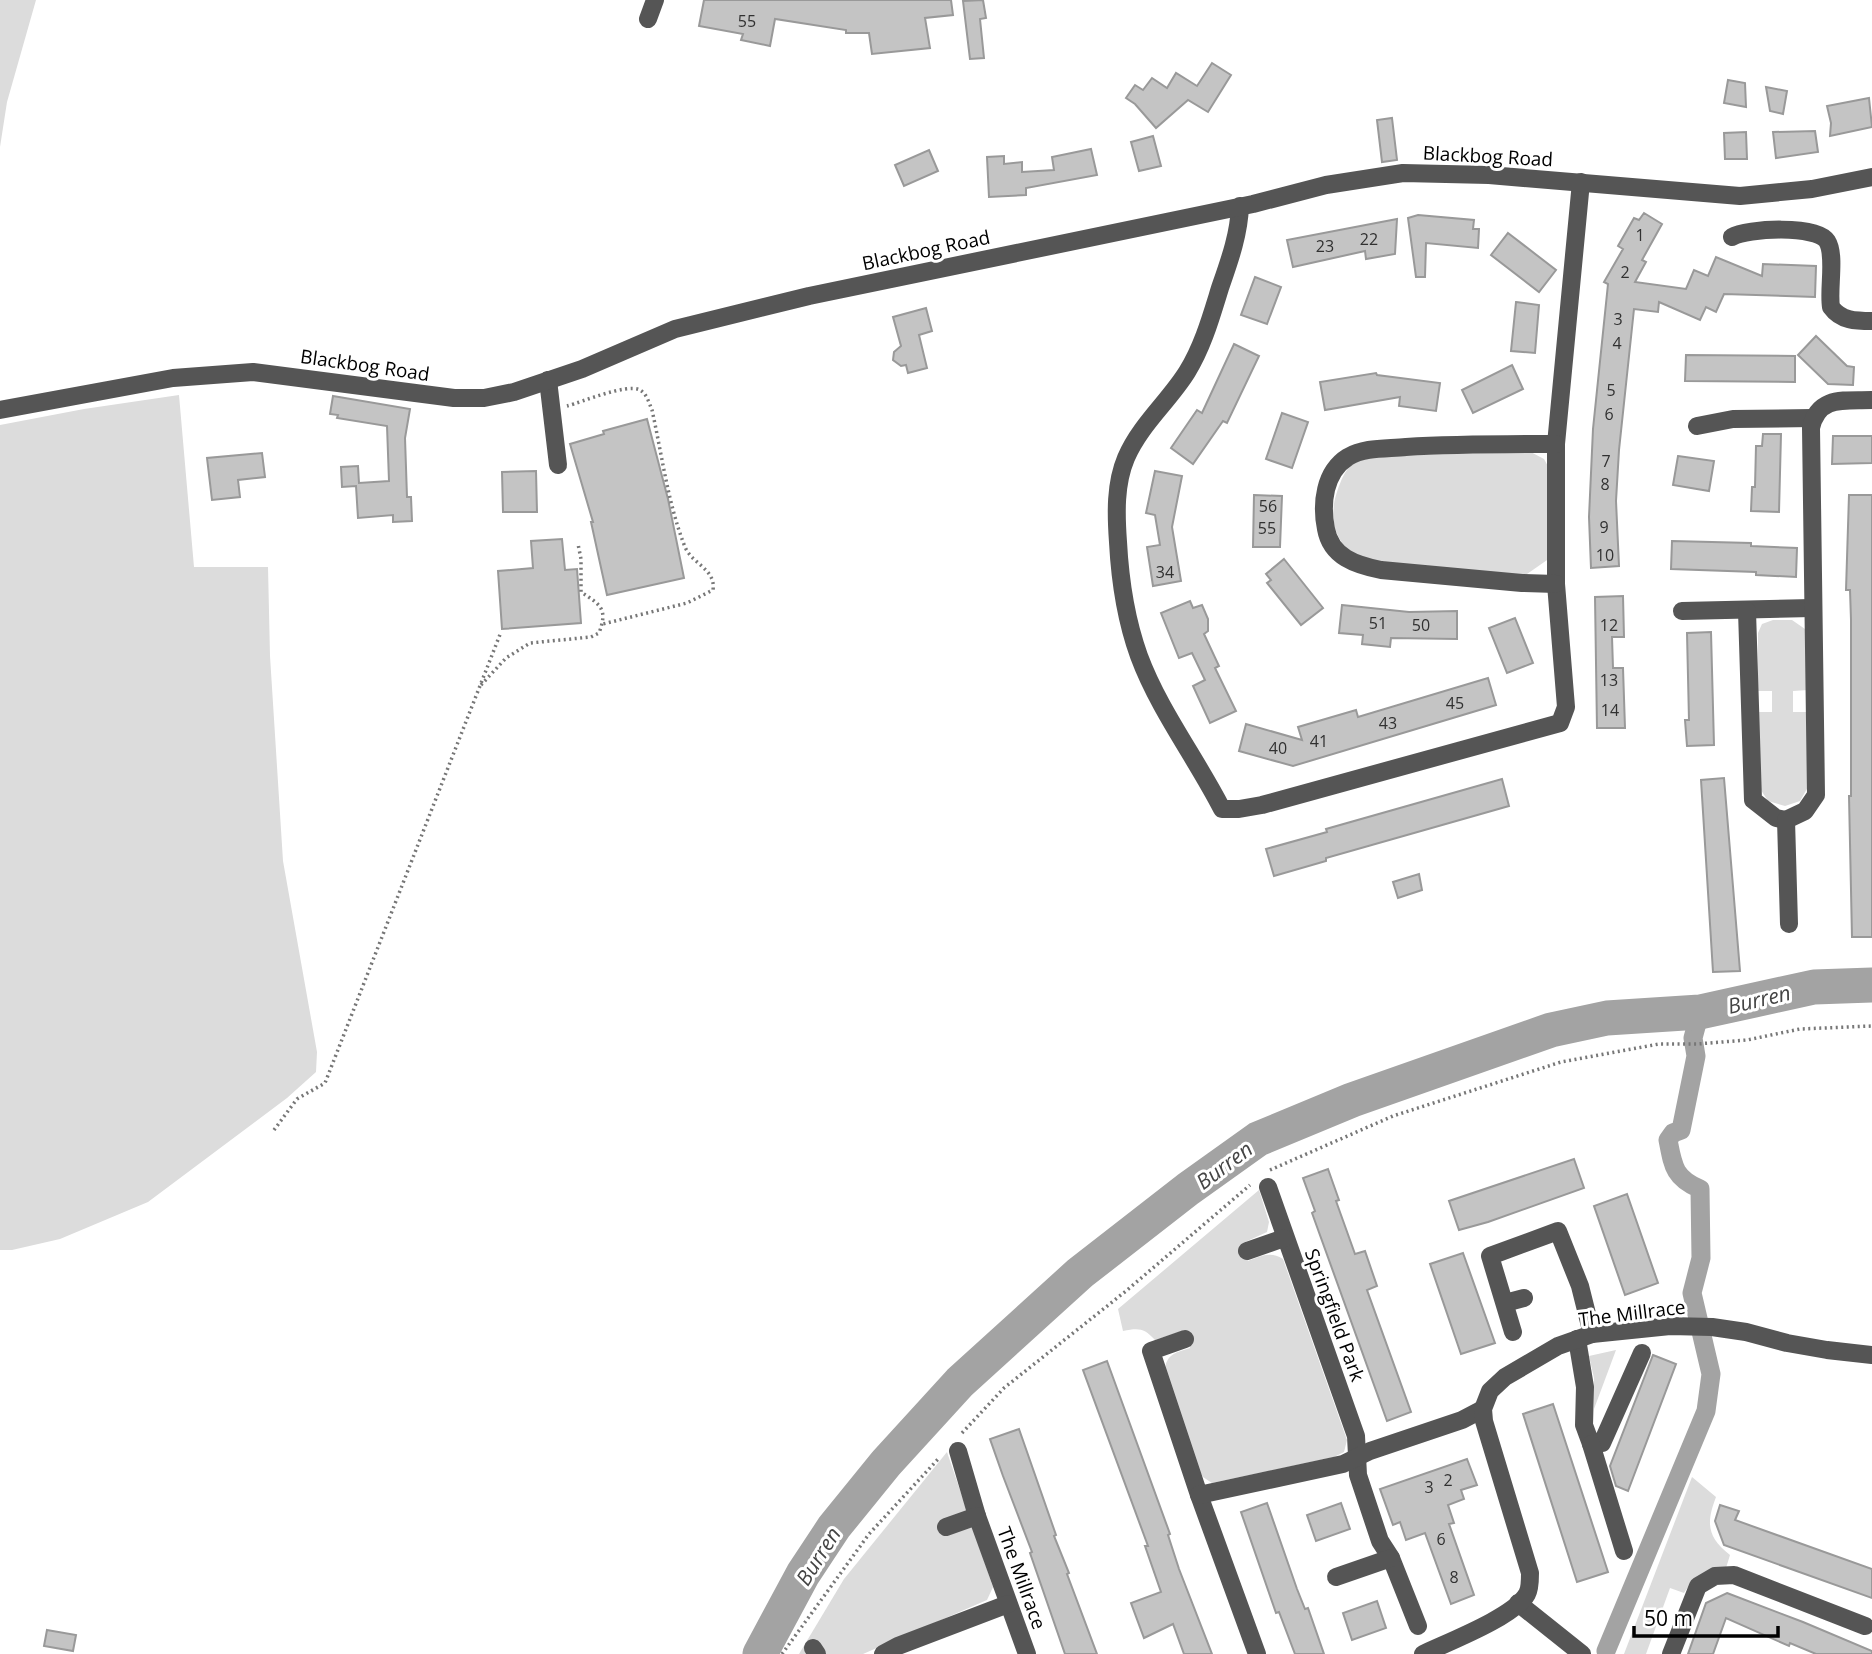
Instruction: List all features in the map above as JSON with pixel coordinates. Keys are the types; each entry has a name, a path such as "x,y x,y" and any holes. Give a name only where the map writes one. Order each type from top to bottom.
{"street":[{"path":"648,19 655,0"},
{"name":"Blackbog Road","path":"0,411 173,379 253,372 454,398 484,398 514,392 582,369 675,329 809,296 1240,206 1326,185 1403,173 1489,175 1740,196 1812,189 1872,177"},
{"path":"1240,206 1232,250 1202,345 1186,373 1160,406 1126,458 1119,484 1116,512 1119,567 1139,656 1156,694 1222,809 1262,805 1560,723 1566,707 1556,584 1556,444 1581,182"},
{"path":"1732,237 1740,232 1757,230 1809,231 1821,235 1827,240 1830,249 1831,307 1842,317 1872,321"},
{"path":"548,380 558,465"},
{"path":"1746,611 1753,800 1776,818 1786,820 1805,811 1816,795 1812,608 1813,418 1821,408 1832,402 1872,400"},
{"path":"1697,426 1733,419 1813,418"},
{"path":"1556,444 1446,445 1365,450 1347,457 1335,470 1324,493 1327,538 1342,558 1361,566 1471,579 1556,584"},
{"path":"1682,611 1812,608"},
{"path":"1786,820 1789,924"},
{"name":"Springfield Park","path":"1263,1181 1356,1436 1358,1475 1380,1541 1391,1559 1418,1626"},
{"path":"1513,1332 1490,1256 1558,1231 1580,1286 1584,1337 1584,1425 1623,1550"},
{"path":"1247,1251 1284,1238"},
{"path":"1505,1303 1524,1298"},
{"name":"The Millrace","path":"1483,1409 1490,1391 1505,1377 1558,1346 1584,1337 1690,1326 1712,1327 1827,1350 1872,1355"},
{"path":"1185,1339 1151,1351 1199,1495 1257,1654"},
{"path":"1591,1444 1601,1443 1642,1353"},
{"path":"1199,1495 1343,1464 1370,1451 1462,1420 1483,1409 1484,1421 1531,1573 1527,1594 1489,1622 1423,1654"},
{"name":"The Millrace","path":"954,1447 1027,1654"},
{"name":"The Millrace","path":"946,1527 977,1516"},
{"path":"1336,1577 1391,1559"},
{"path":"1671,1654 1698,1586 1715,1576 1734,1575 1865,1626"},
{"path":"1518,1603 1582,1654"},
{"path":"883,1654 1009,1604"}],"path":[{"path":"551,411 626,389 638,389 646,395 652,410 676,520 687,551 697,563 707,569 712,578 713,590 687,603 603,624"},
{"path":"479,687 506,659 530,643 547,639 591,637 599,633 604,612 601,606 581,592 578,544"},
{"path":"274,1130 297,1098 325,1083 500,632"},
{"path":"782,1654 869,1534 954,1447 1004,1388 1263,1181 1393,1116 1561,1062 1659,1044 1697,1045 1747,1040 1800,1029 1872,1027"}],"shaded area":[{"path":"0,0 36,0 7,102 0,147"},
{"path":"179,395 194,567 268,567 270,656 283,861 317,1052 316,1072 287,1098 148,1202 60,1239 12,1250 0,1250 0,425"},
{"path":"1527,450 1544,459 1549,468 1550,558 1527,574 1508,576 1375,563 1357,557 1342,543 1337,534 1333,513 1337,492 1347,470 1361,460"},
{"path":"1773,620 1792,620 1805,629 1808,690 1793,691 1793,712 1808,712 1808,787 1800,801 1785,806 1768,801 1759,787 1758,712 1772,712 1772,691 1758,691 1758,633 1762,624"},
{"path":"1872,976 1872,996 1815,999 1812,978"},
{"path":"1259,1190 1269,1222 1267,1232 1243,1243 1248,1261 1270,1255 1283,1259 1347,1440 1344,1452 1334,1457 1212,1483 1203,1477 1198,1469 1165,1370 1170,1357 1190,1348 1185,1330 1155,1340 1141,1330 1123,1331 1118,1309"},
{"path":"1616,1350 1594,1409 1594,1378 1589,1356"},
{"path":"947,1452 993,1587 987,1600 863,1654 799,1654 844,1579"},
{"path":"1692,1477 1716,1497 1710,1522 1713,1536 1730,1555 1726,1568 1701,1575 1684,1593 1670,1588 1646,1654 1624,1654"}],"building":[{"path":"704,0 951,0 953,15 925,18 930,48 872,54 869,33 846,33 846,30 775,19 770,46 741,40 743,34 699,26"},
{"path":"983,0 986,18 980,19 984,58 970,59 963,1"},
{"path":"1212,63 1231,75 1208,112 1188,100 1156,128 1135,104 1126,98 1135,85 1143,90 1152,78 1167,88 1176,73 1197,86"},
{"path":"1728,80 1745,83 1746,107 1724,103"},
{"path":"1766,87 1787,91 1783,114 1770,111"},
{"path":"1869,98 1872,127 1830,136 1831,123 1827,106"},
{"path":"1392,118 1397,160 1382,162 1377,120"},
{"path":"1815,131 1818,152 1776,158 1773,132"},
{"path":"1746,132 1747,159 1725,159 1724,133"},
{"path":"1153,136 1161,166 1139,171 1131,142"},
{"path":"1091,149 1097,175 1026,188 1026,195 989,197 987,157 1004,156 1004,164 1022,162 1022,172 1054,170 1052,157"},
{"path":"929,150 938,171 904,186 895,165"},
{"path":"1644,213 1662,224 1642,260 1646,262 1635,282 1686,289 1694,270 1708,276 1716,257 1762,276 1763,264 1816,266 1815,297 1724,294 1716,312 1706,307 1700,320 1659,302 1658,312 1634,309 1616,501 1619,566 1591,568 1589,517 1593,429 1608,284 1604,282 1623,249 1618,246 1634,218 1639,220"},
{"path":"1418,215 1474,220 1473,229 1479,229 1478,248 1426,243 1425,277 1416,277 1408,218"},
{"path":"1397,219 1395,254 1366,259 1365,251 1293,267 1287,240"},
{"path":"1508,233 1556,270 1539,292 1491,255"},
{"path":"1255,277 1281,287 1267,324 1241,315"},
{"path":"1516,302 1539,305 1535,353 1511,351"},
{"path":"926,308 932,331 919,335 927,368 908,373 906,365 901,366 893,360 894,352 901,346 893,317"},
{"path":"1816,336 1847,366 1854,367 1853,385 1828,384 1798,355"},
{"path":"1234,344 1259,356 1227,423 1223,421 1193,464 1171,448 1197,410 1202,413"},
{"path":"1686,355 1795,356 1795,382 1685,381"},
{"path":"1512,365 1523,389 1473,413 1462,390"},
{"path":"1376,373 1440,383 1436,411 1399,406 1400,397 1325,410 1320,382"},
{"path":"333,396 410,409 405,438 407,497 411,497 412,521 393,522 393,515 358,518 356,486 342,487 341,467 358,466 359,483 389,481 387,426 337,418 338,415 330,414"},
{"path":"1282,413 1308,422 1292,468 1266,459"},
{"path":"647,419 668,499 684,578 607,595 593,522 570,444 604,434 603,431"},
{"path":"1763,434 1781,434 1779,512 1751,511 1752,487 1755,487 1756,446 1762,446"},
{"path":"1833,436 1872,436 1872,463 1832,464"},
{"path":"262,453 265,477 238,480 240,497 212,500 207,458"},
{"path":"1678,456 1714,461 1709,491 1673,485"},
{"path":"536,471 537,512 503,512 502,472"},
{"path":"1155,471 1182,476 1172,527 1181,581 1153,586 1147,547 1160,545 1155,515 1146,513"},
{"path":"1254,495 1282,496 1280,547 1253,547"},
{"path":"1849,495 1872,495 1872,937 1852,937 1849,796 1851,620 1850,590 1846,590"},
{"path":"562,539 565,570 577,569 581,623 502,629 498,571 533,568 531,541"},
{"path":"1672,541 1751,543 1751,546 1797,548 1796,577 1756,575 1756,572 1671,569"},
{"path":"1284,559 1323,608 1301,625 1267,583 1271,580 1266,574"},
{"path":"1623,596 1624,637 1612,637 1613,668 1623,668 1625,728 1597,728 1595,597"},
{"path":"1190,601 1193,608 1202,605 1208,619 1208,631 1204,634 1219,666 1215,668 1236,711 1210,723 1193,686 1205,680 1192,653 1179,658 1161,613"},
{"path":"1342,605 1409,612 1457,611 1457,639 1391,638 1390,647 1362,644 1363,635 1339,633"},
{"path":"1515,618 1533,663 1507,673 1489,628"},
{"path":"1711,632 1714,745 1687,746 1687,633"},
{"path":"1488,678 1496,705 1293,766 1239,751 1246,724 1302,740 1298,727 1356,710 1358,717"},
{"path":"1724,778 1740,971 1713,972 1701,780"},
{"path":"1502,779 1509,806 1326,858 1326,861 1274,876 1266,849 1327,832 1326,829"},
{"path":"1419,874 1422,890 1398,898 1393,882"},
{"path":"1574,1159 1584,1188 1459,1230 1449,1201"},
{"path":"1328,1169 1355,1254 1365,1251 1377,1286 1367,1290 1411,1412 1387,1421 1312,1213 1315,1211 1303,1178"},
{"path":"1627,1194 1658,1283 1625,1295 1594,1206"},
{"path":"1463,1253 1495,1343 1461,1354 1430,1264"},
{"path":"1653,1355 1676,1364 1628,1491 1616,1486 1610,1466"},
{"path":"1107,1361 1170,1534 1168,1535 1179,1569 1212,1654 1184,1654 1173,1624 1144,1638 1131,1603 1161,1592 1145,1546 1148,1546 1083,1370"},
{"path":"1553,1404 1608,1572 1577,1582 1523,1414"},
{"path":"1019,1429 1069,1573 1067,1574 1097,1654 1065,1654 1030,1553 1032,1552 990,1439"},
{"path":"1467,1459 1477,1485 1461,1490 1464,1499 1448,1505 1454,1523 1449,1524 1474,1595 1451,1604 1425,1533 1406,1540 1400,1522 1393,1525 1380,1489"},
{"path":"1267,1503 1297,1589 1305,1609 1308,1608 1324,1654 1295,1654 1279,1612 1276,1613 1241,1512"},
{"path":"1341,1503 1350,1529 1316,1541 1307,1515"},
{"path":"1720,1505 1739,1511 1735,1520 1872,1569 1872,1598 1724,1545 1715,1521"},
{"path":"1727,1593 1872,1651 1872,1654 1816,1654 1790,1643 1789,1646 1726,1618 1713,1654 1688,1654 1706,1603"},
{"path":"1377,1601 1386,1628 1352,1640 1343,1613"},
{"path":"47,1630 76,1635 73,1651 44,1646"}],"waterway":[{"name":"Burren","path":"760,1654 803,1574 834,1527 886,1463 960,1382 1080,1273 1188,1189 1258,1139 1352,1100 1551,1030 1607,1018 1700,1012 1814,987 1872,985"},
{"path":"1606,1651 1706,1411 1711,1374 1692,1293 1701,1258 1700,1189 1691,1185 1676,1170 1668,1140 1673,1133 1681,1130 1696,1056 1693,1038 1700,1012"}]}
